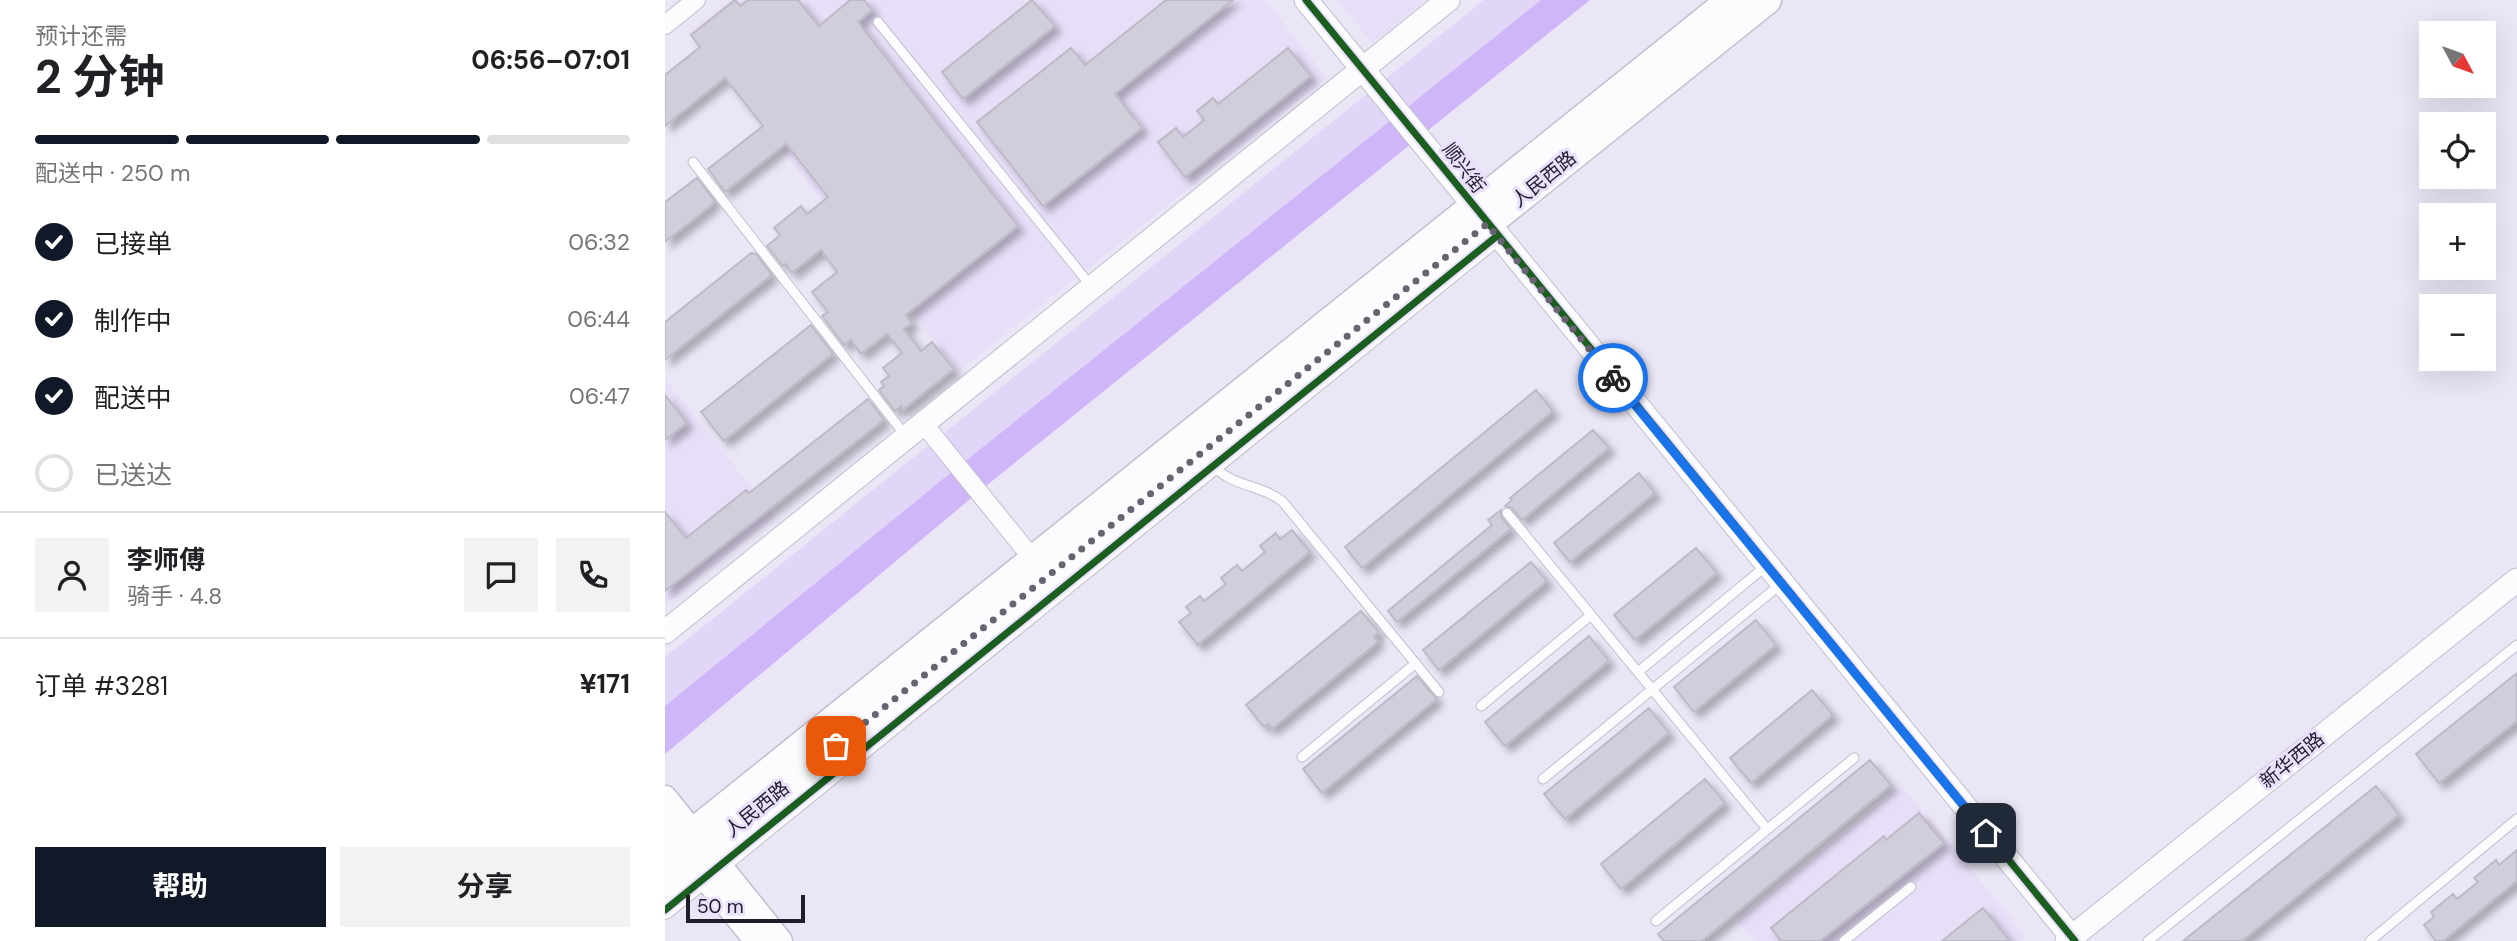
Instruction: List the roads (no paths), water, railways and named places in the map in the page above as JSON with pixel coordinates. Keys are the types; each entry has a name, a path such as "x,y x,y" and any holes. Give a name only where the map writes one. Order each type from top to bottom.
{"main road":[{"name":"人民西路","path":"690,852 1208,459 1486,222 1731,0"},
{"name":"人民西路","path":"665,883 690,852 1032,558 1486,222 1767,0"},
{"path":"665,798 690,852 757,941"},
{"path":"690,852 780,941"}],"street":[{"path":"665,25 696,0"},
{"name":"顺兴街","path":"1306,0 2071,940"},
{"path":"665,632 1448,0"},
{"path":"915,430 955,460 1032,558"},
{"name":"新华西路","path":"2071,940 2517,580"},
{"path":"665,909 690,852"}],"lane":[{"path":"878,22 1091,286"},
{"path":"693,162 915,430"},
{"path":"1208,459 1236,483 1258,487 1283,502 1439,692"},
{"path":"1507,513 1767,830"},
{"path":"1638,672 1774,574"},
{"path":"1543,779 1652,690 1774,574"},
{"path":"1481,706 1591,615"},
{"path":"2148,941 2517,645"},
{"path":"1302,757 1416,663"},
{"path":"1656,921 1854,758"},
{"path":"2375,940 2517,819"},
{"path":"1844,941 1911,887"}]}
